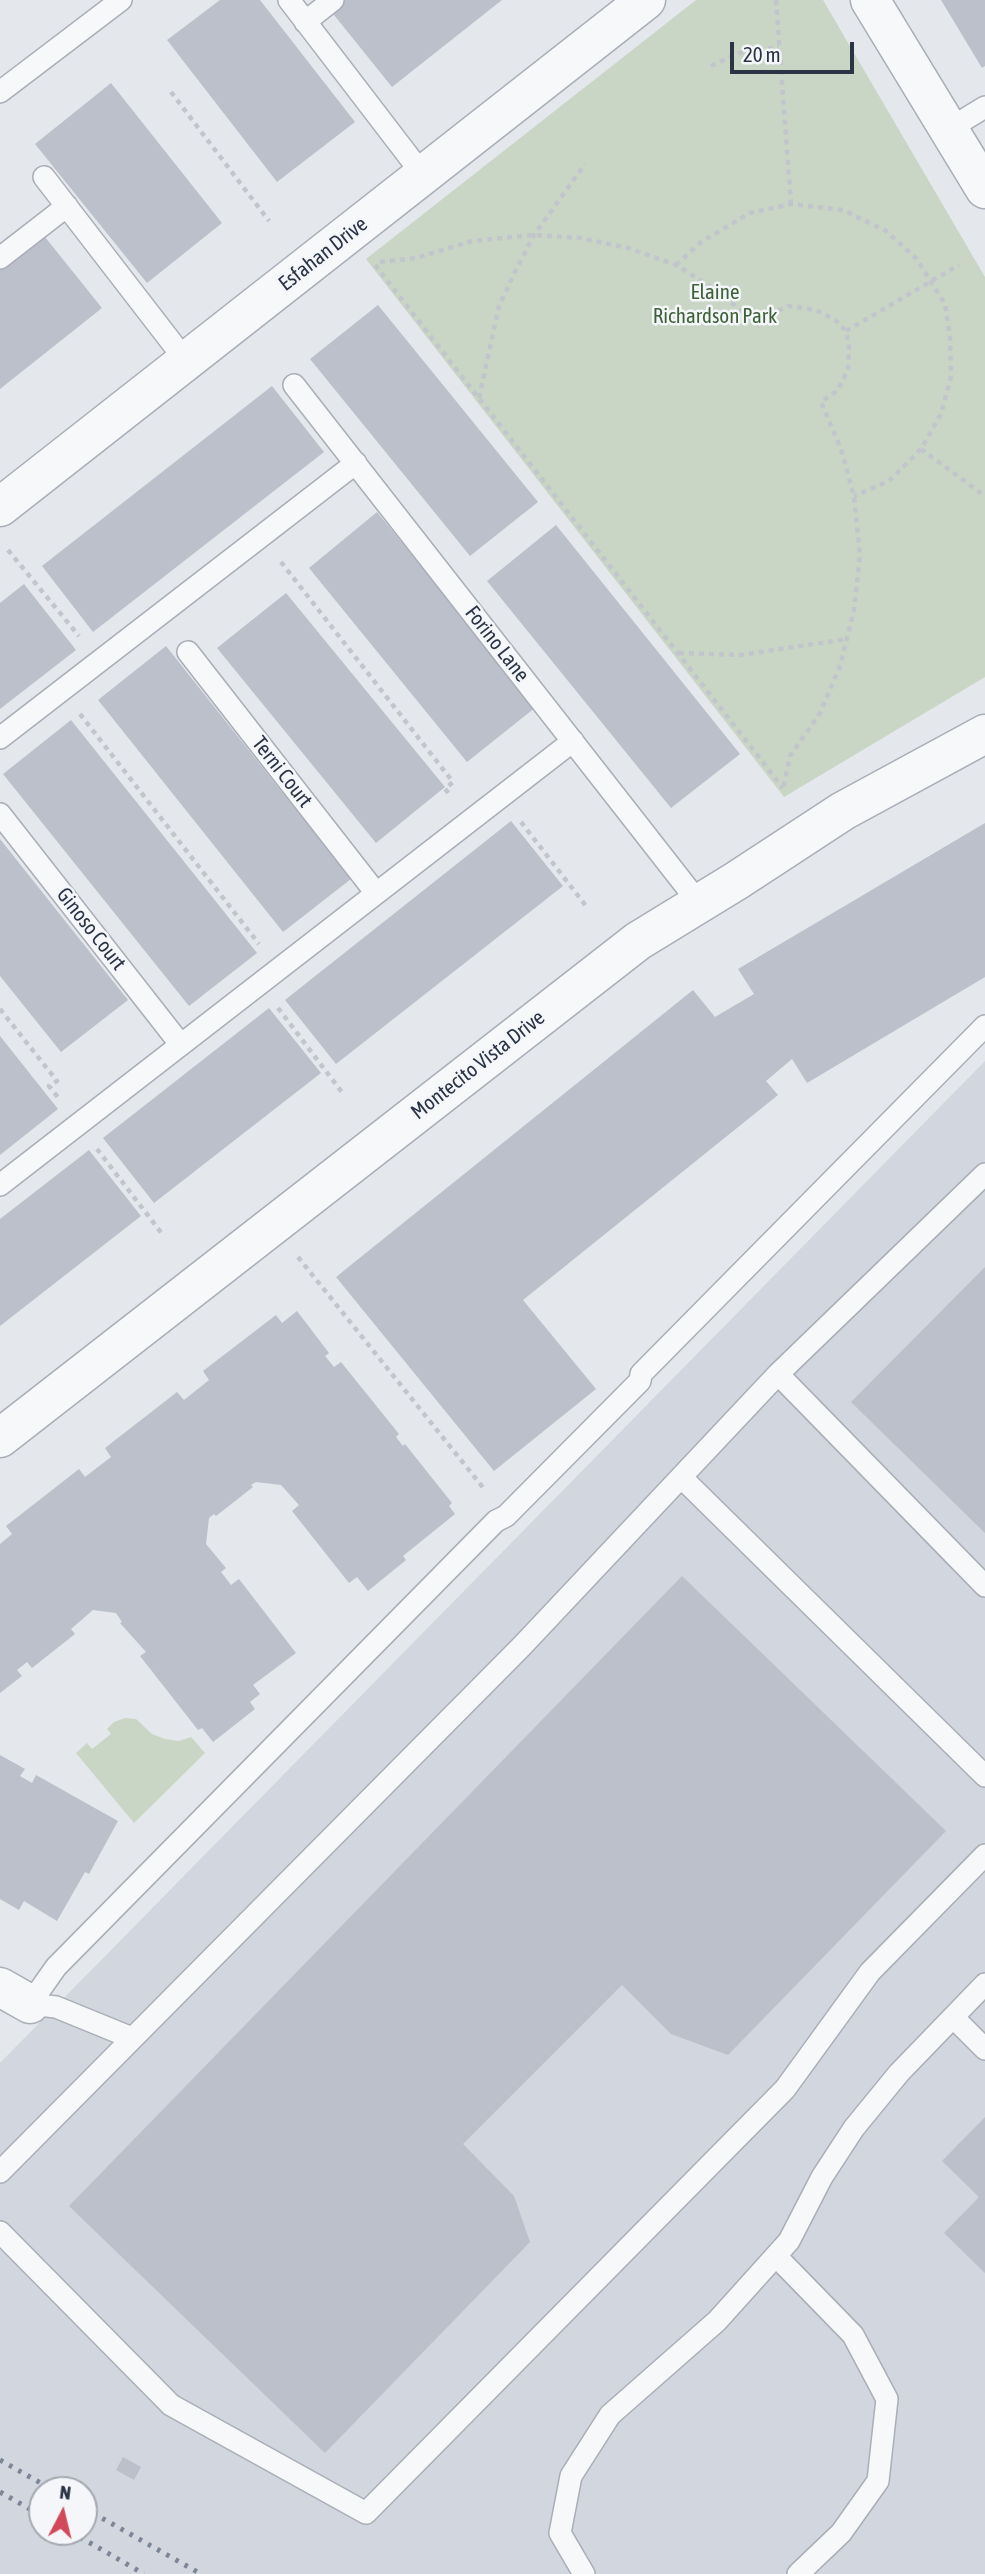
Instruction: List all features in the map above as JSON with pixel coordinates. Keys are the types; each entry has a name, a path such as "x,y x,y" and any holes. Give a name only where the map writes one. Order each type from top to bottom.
{"street":[{"name":"Esfahan Drive","path":"0,507 646,0"},
{"path":"870,0 985,189"},
{"name":"Montecito Vista Drive","path":"0,1438 638,941 843,811 985,734"}],"lane":[{"path":"0,92 121,0"},
{"path":"289,0 423,175"},
{"path":"306,22 333,0"},
{"path":"949,129 985,107"},
{"path":"44,177 186,361"},
{"path":"0,258 67,206"},
{"name":"Forino Lane","path":"294,385 699,903"},
{"path":"0,738 356,463"},
{"name":"Terni Court","path":"188,652 376,893"},
{"path":"0,1185 573,741"},
{"name":"Ginoso Court","path":"0,814 181,1045"},
{"path":"15,1995 55,1967 496,1521 506,1516 639,1381 641,1374 985,1026"},
{"path":"0,2172 522,1646 778,1374 985,1174"},
{"path":"778,1374 985,1586"},
{"path":"681,1477 985,1776"},
{"path":"0,2232 171,2405 366,2512 785,2089 870,1972 985,1855"},
{"path":"583,2574 560,2533 570,2476 610,2415 717,2321 776,2256 789,2241 822,2177 854,2128 899,2073 985,1984"},
{"path":"15,1995 56,2007 132,2038"},
{"path":"953,2017 985,2049"},
{"path":"776,2256 853,2335 887,2399 878,2481 841,2533 799,2574"}],"path":[{"path":"776,0 791,204"},
{"path":"711,66 739,53 779,47"},
{"path":"171,92 269,221"},
{"path":"479,398 499,306 534,235 584,164"},
{"path":"676,265 701,242 750,213 791,204 843,210 886,231 916,258 945,304 950,337 951,376 941,414 921,449 889,481 854,496"},
{"path":"534,235 580,238 628,248 676,265 720,293 758,325 769,315 788,306 816,310 835,320 846,331 849,347 848,369 838,390 821,402 841,449 854,496 860,555 854,610 840,666 820,713 790,755 783,789 374,263 416,258 472,241 534,235"},
{"path":"846,331 959,265"},
{"path":"921,449 985,496"},
{"path":"261,536 453,782"},
{"path":"8,550 84,643"},
{"path":"678,653 741,655 847,639"},
{"path":"75,708 266,952"},
{"path":"501,796 586,906"},
{"path":"273,1002 344,1095"},
{"path":"0,1009 57,1081 49,1086 61,1102"},
{"path":"92,1143 163,1235"},
{"path":"296,1255 506,1516"}],"shaded area":[{"path":"985,1061 985,2574 0,2574 0,2063"}],"green space":[{"name":"Elaine Richardson Park","path":"696,0 823,0 985,277 985,677 784,797 366,259"},
{"path":"125,1718 136,1719 152,1734 165,1739 179,1741 191,1737 205,1753 134,1823 76,1753 87,1743 92,1749 111,1734 107,1729 114,1722"}],"building":[{"path":"220,0 260,0 355,122 277,182 167,40"},
{"path":"343,0 502,0 392,87 330,10"},
{"path":"941,0 985,0 985,66 982,68"},
{"path":"111,83 222,223 147,283 35,144"},
{"path":"41,232 102,308 0,389 0,265"},
{"path":"378,305 538,502 470,556 310,359"},
{"path":"272,386 324,452 93,632 42,566"},
{"path":"377,512 536,707 467,762 309,568"},
{"path":"556,525 740,754 671,808 487,581"},
{"path":"24,584 76,650 0,709 0,603"},
{"path":"286,593 445,787 376,843 217,648"},
{"path":"166,646 351,879 283,932 98,700"},
{"path":"71,720 257,953 189,1006 3,774"},
{"path":"511,821 563,886 336,1064 285,1000"},
{"path":"985,823 985,977 807,1083 792,1059 766,1081 778,1095 523,1300 596,1389 494,1471 336,1277 693,990 715,1017 754,994 738,969"},
{"path":"0,839 128,1000 61,1052 0,976"},
{"path":"269,1008 321,1073 154,1203 103,1138"},
{"path":"0,1036 58,1109 0,1155"},
{"path":"89,1150 141,1216 0,1326 0,1219"},
{"path":"985,1267 985,1533 851,1402"},
{"path":"297,1311 329,1353 325,1356 334,1367 341,1362 399,1434 396,1437 403,1446 405,1444 452,1503 449,1506 455,1514 403,1556 406,1560 368,1591 357,1577 349,1583 292,1511 299,1505 281,1485 256,1482 216,1516 214,1514 209,1518 206,1544 226,1568 221,1572 231,1585 239,1579 296,1653 253,1685 260,1694 250,1702 255,1709 213,1742 202,1728 198,1730 140,1656 146,1652 120,1623 122,1622 116,1613 93,1610 71,1629 75,1634 32,1668 27,1662 17,1670 22,1676 0,1693 0,1544 12,1534 6,1526 79,1469 85,1477 111,1457 105,1448 177,1392 184,1400 209,1380 203,1371 276,1315 282,1323"},
{"path":"682,1576 946,1831 728,2055 671,2034 622,1985 463,2144 514,2196 530,2242 325,2453 69,2206"},
{"path":"0,1755 25,1769 20,1776 32,1783 36,1775 118,1821 89,1874 85,1872 57,1921 24,1901 19,1910 0,1899"},
{"path":"985,2117 985,2273 944,2233 979,2197 942,2161"},
{"path":"123,2457 141,2467 134,2480 116,2470"}],"railway":[{"path":"0,2460 28,2476"},
{"path":"0,2492 28,2508"},
{"path":"98,2516 201,2574"},
{"path":"95,2546 144,2574"}]}
